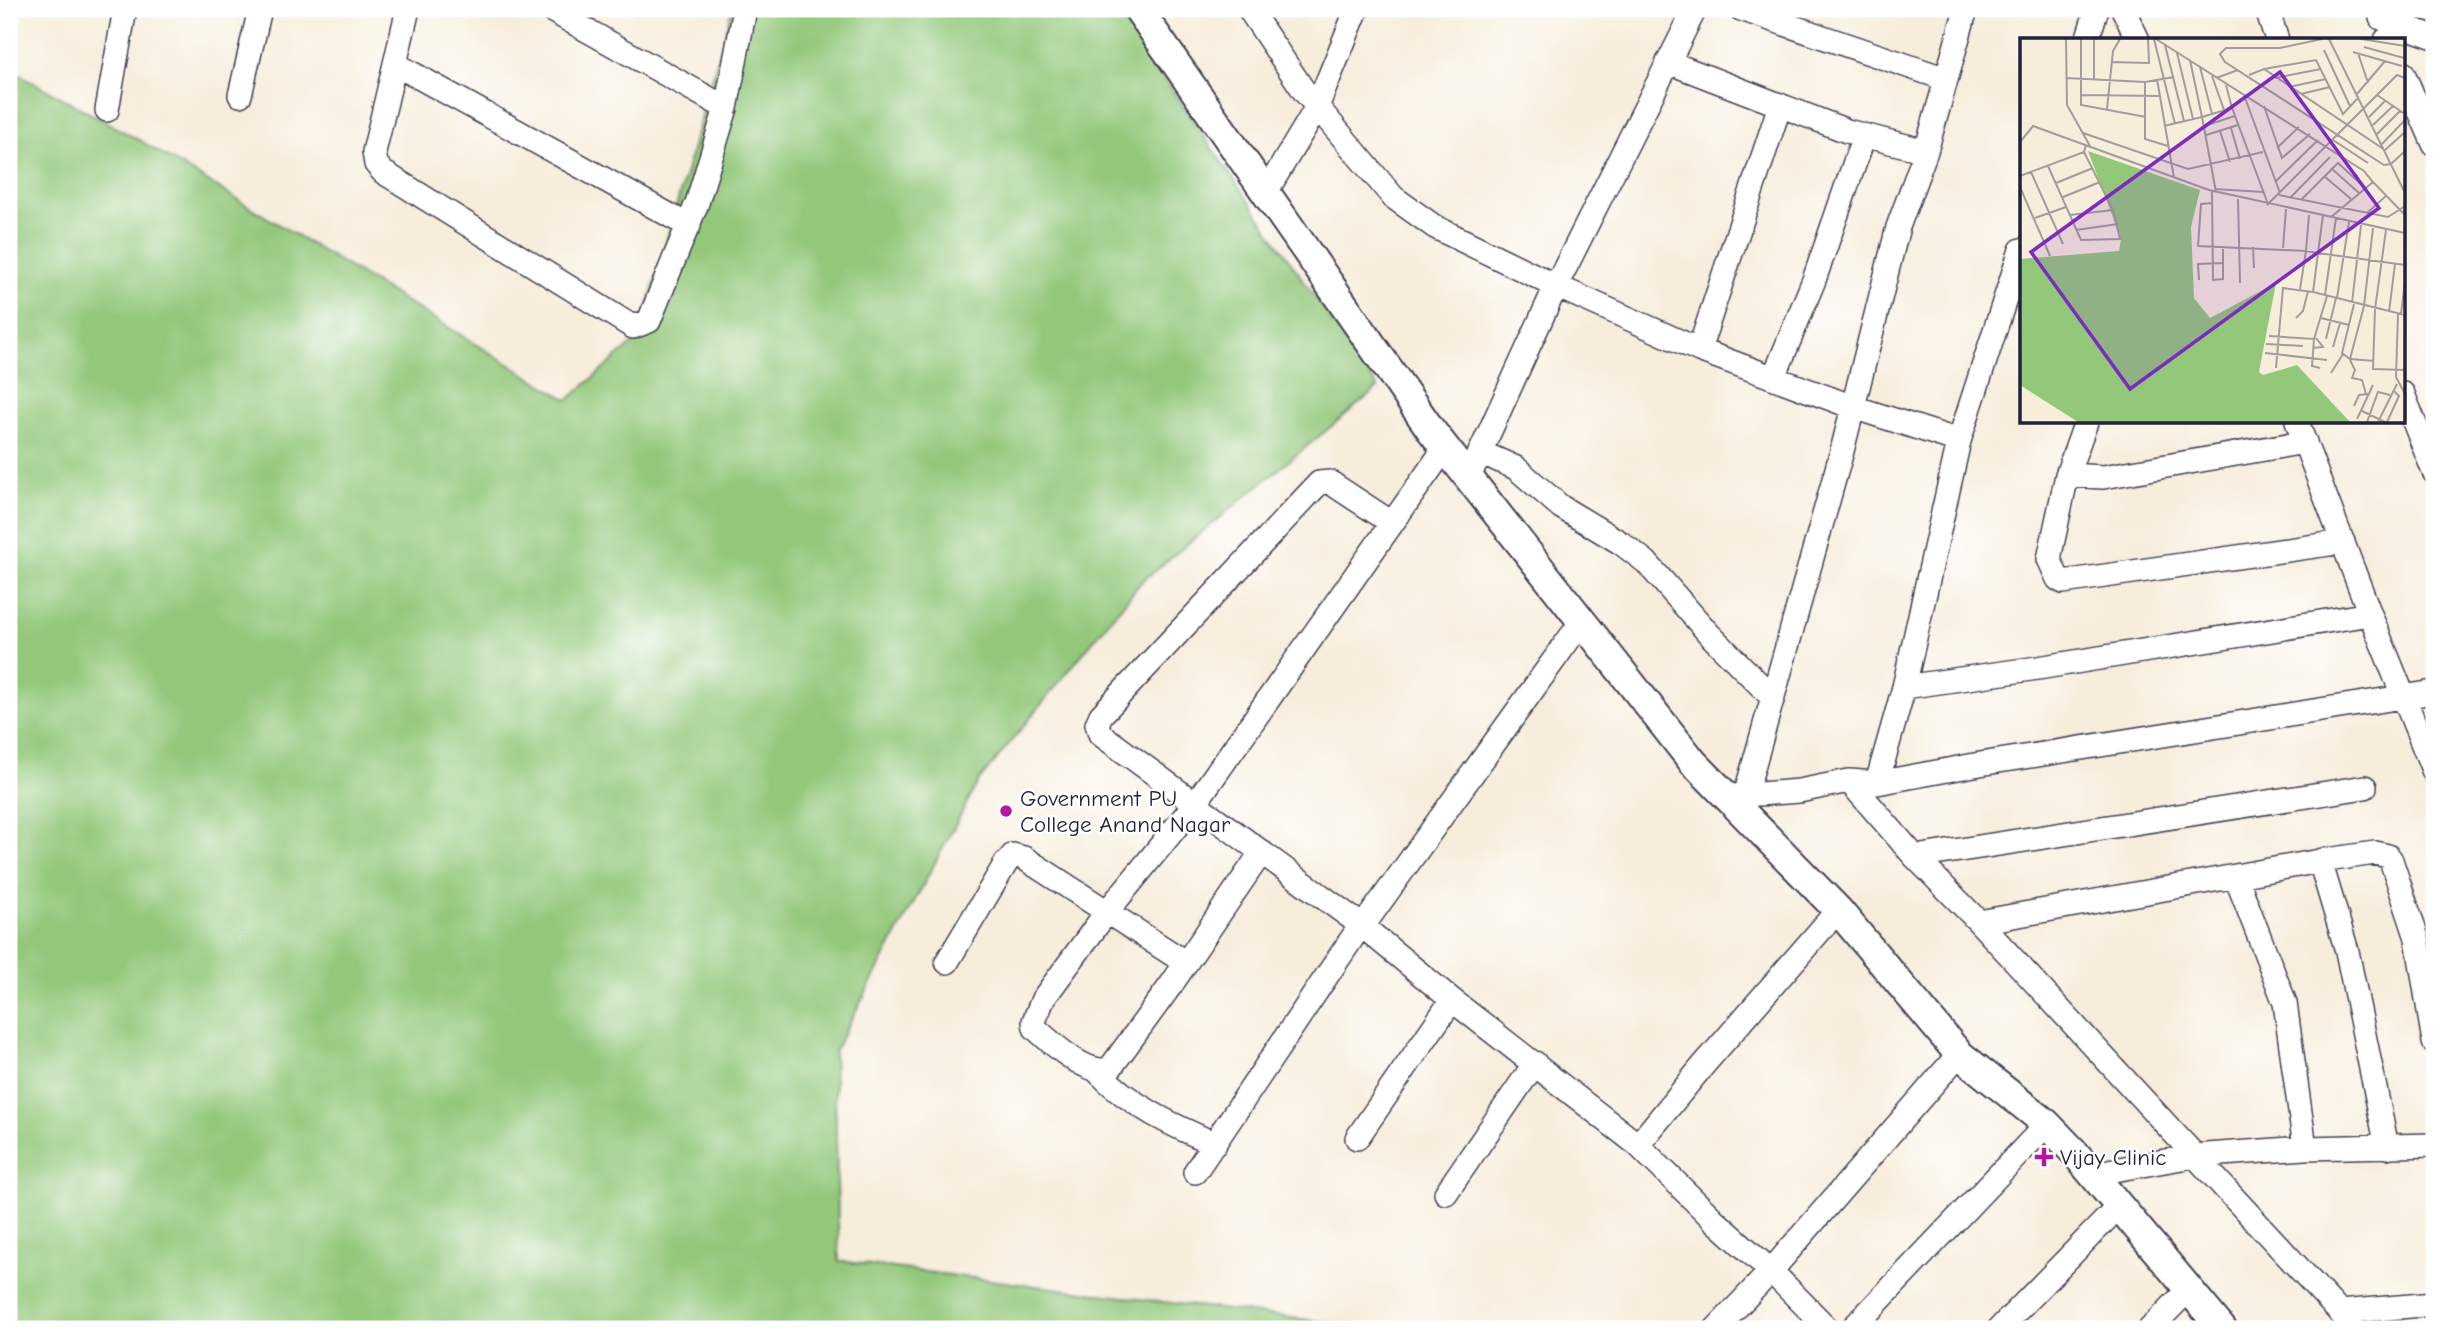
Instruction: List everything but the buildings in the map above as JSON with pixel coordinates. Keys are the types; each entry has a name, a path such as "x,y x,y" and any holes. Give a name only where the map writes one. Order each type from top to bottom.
{"street":[{"path":"107,110 125,9"},
{"path":"240,95 260,9"},
{"path":"408,9 374,152 376,164 383,172 633,327 649,321 689,226 726,108 746,9"},
{"path":"549,9 726,108"},
{"path":"1138,9 1445,448 1474,465 1582,621 1693,762 1736,796 1838,910 1959,1054 2047,1124 2222,1329"},
{"path":"1249,9 1317,107 1393,197 1436,228 1556,286 1699,350 1853,407 1959,441"},
{"path":"1266,192 1317,107 1357,9"},
{"path":"1474,465 1556,286 1695,9"},
{"path":"1741,9 1946,79"},
{"path":"1736,796 1773,698 1853,407 1898,227 1926,151 1966,9"},
{"path":"2088,38 2097,9"},
{"path":"2123,9 2137,38"},
{"path":"2267,9 2276,38"},
{"path":"2384,29 2434,37"},
{"path":"1668,62 1864,136 1926,151"},
{"path":"395,64 689,226"},
{"path":"2404,75 2434,141"},
{"path":"1699,350 1780,105"},
{"path":"1774,377 1814,280 1864,136"},
{"path":"1877,783 1904,687 1959,441 2020,253"},
{"path":"2404,397 2434,472"},
{"path":"2084,424 2067,475 2049,559 2058,579 2063,582 2343,542"},
{"path":"2067,475 2102,477 2301,432 2434,772"},
{"path":"1215,1144 1154,1116 1108,1083 1097,1071 1047,1039 1035,1028 1034,1021 1043,999 1106,913 1194,805 1445,448"},
{"path":"1474,465 1516,468 1561,507 1621,543 1646,562 1702,626 1773,698"},
{"path":"1392,523 1329,482 1320,483 1101,715 1097,724 1100,734 1361,925 1452,1000 1639,1145 1828,1329"},
{"path":"1904,687 2370,614"},
{"path":"1195,1172 1361,925 1368,919 1582,621"},
{"path":"1736,796 1798,791 1849,781 1877,783 2434,692"},
{"path":"1849,781 1915,857 1979,922 2355,1329"},
{"path":"1915,857 2365,787"},
{"path":"1097,1071 1105,1071 1111,1067 1261,853"},
{"path":"1979,922 2320,861 2375,853 2388,856 2417,938 2434,1042"},
{"path":"947,962 1013,855 1024,858 1186,963"},
{"path":"2320,861 2347,951 2386,1147"},
{"path":"2236,877 2285,1003 2305,1148"},
{"path":"1639,1145 1701,1068 1838,910"},
{"path":"1357,1138 1452,1000"},
{"path":"1716,1329 1771,1271 1959,1054"},
{"path":"1446,1193 1535,1063"},
{"path":"1852,1329 2047,1124"},
{"path":"2091,1174 2193,1156 2305,1148 2434,1145"},
{"path":"1999,1329 2119,1206"},
{"path":"2150,1329 2189,1289"},
{"path":"2340,1312 2434,1304"}],"green space":[{"path":"732,9 1116,9 1378,388 1141,582 978,782 834,1052 839,1261 1379,1329 9,1329 9,69 139,140 568,400 639,338"}],"place":[{"name":"Government PU College Anand Nagar","path":"1006,811"},
{"name":"Vijay Clinic","path":"2044,1157"}]}
